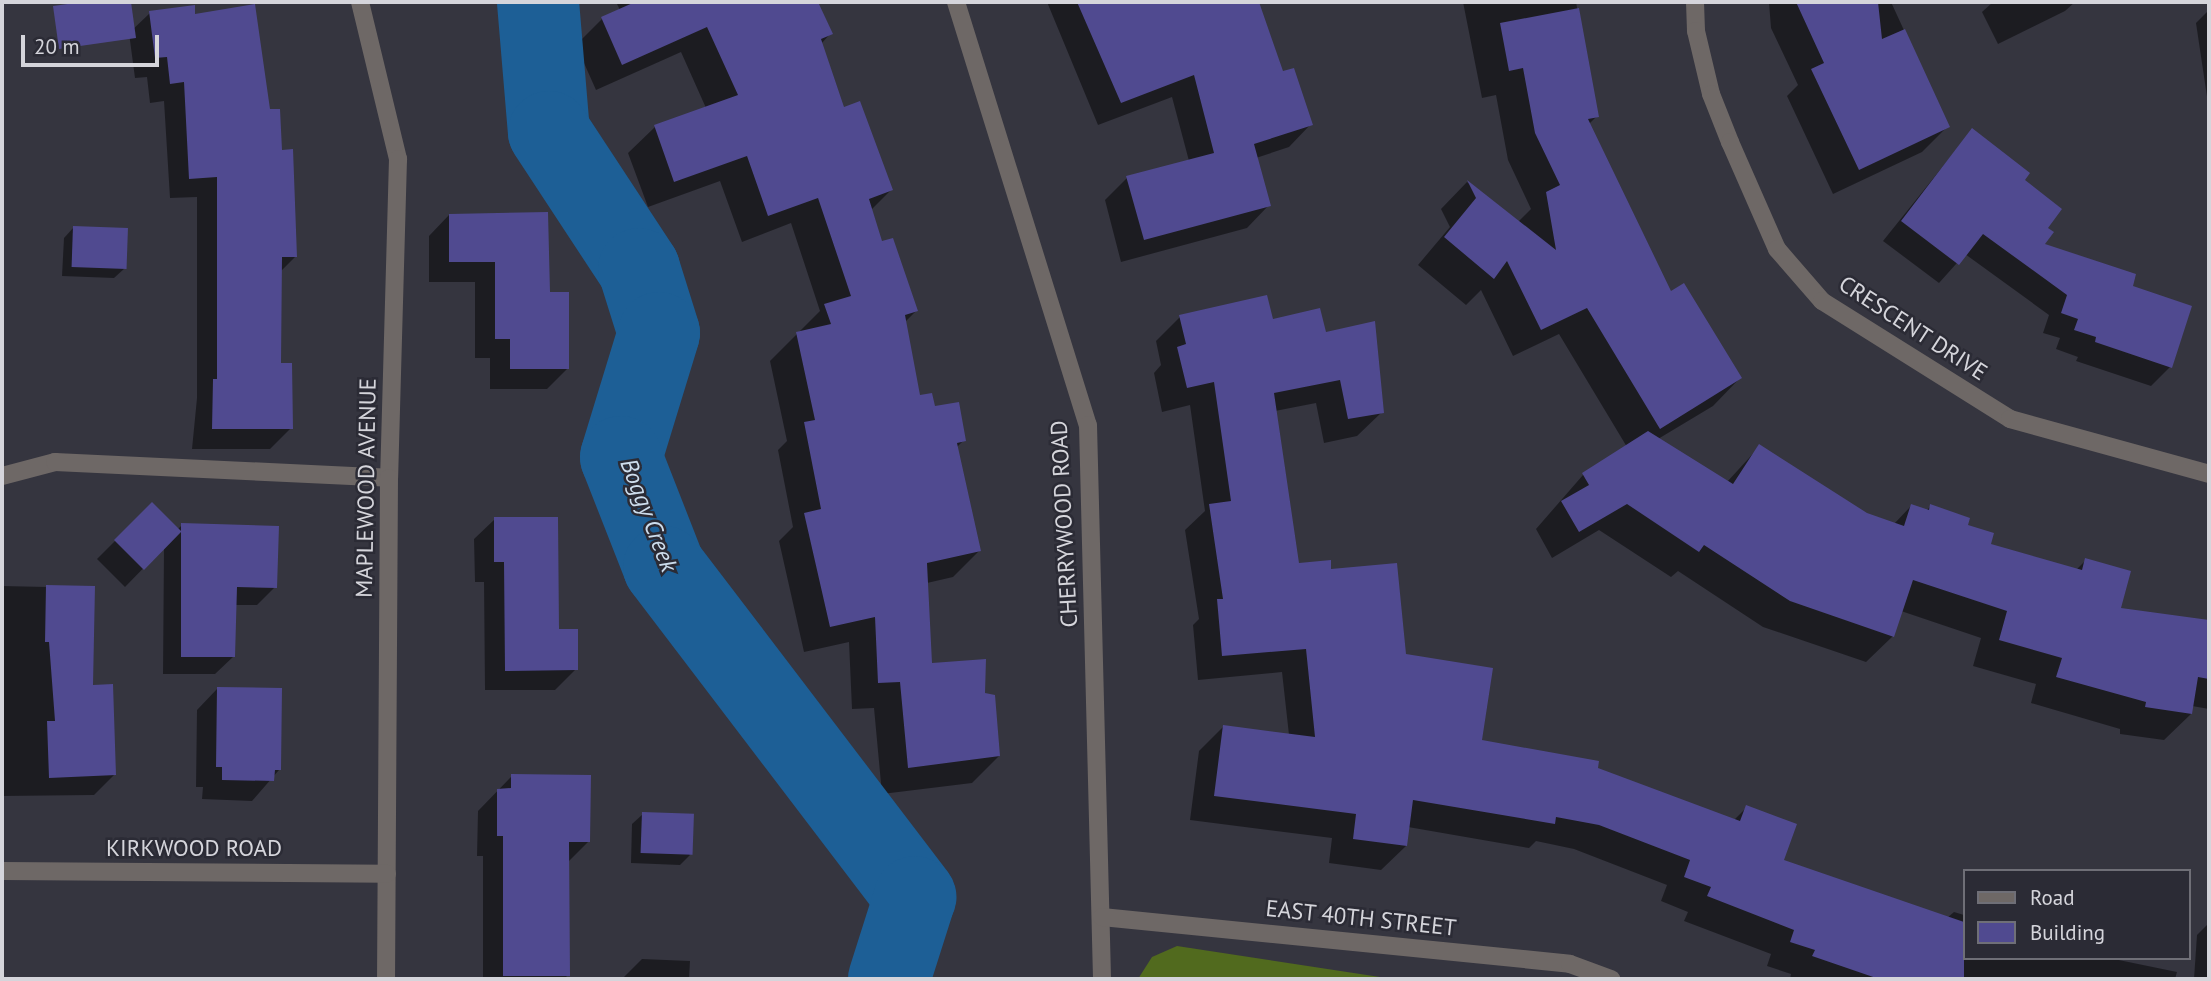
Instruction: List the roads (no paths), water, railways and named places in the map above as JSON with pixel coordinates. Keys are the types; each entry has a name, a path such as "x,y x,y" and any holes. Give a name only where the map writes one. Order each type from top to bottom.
{"street":[{"name":"MAPLEWOOD AVENUE","path":"360,2 398,159 389,478 386,979"},
{"name":"CHERRYWOOD ROAD","path":"956,2 1088,425 1102,979"},
{"name":"CRESCENT DRIVE","path":"1696,2 1696,31 1708,81 1730,142 1777,249 1822,301 2010,419 2209,474"},
{"path":"2,475 55,462 389,478"},
{"name":"KIRKWOOD ROAD","path":"2,871 387,874"},
{"name":"EAST 40TH STREET","path":"1102,917 1570,964 1611,979"}],"waterway":[{"name":"Boggy Creek","path":"538,2 549,132 639,269 659,333 621,457 664,567 915,897 889,979"}]}
